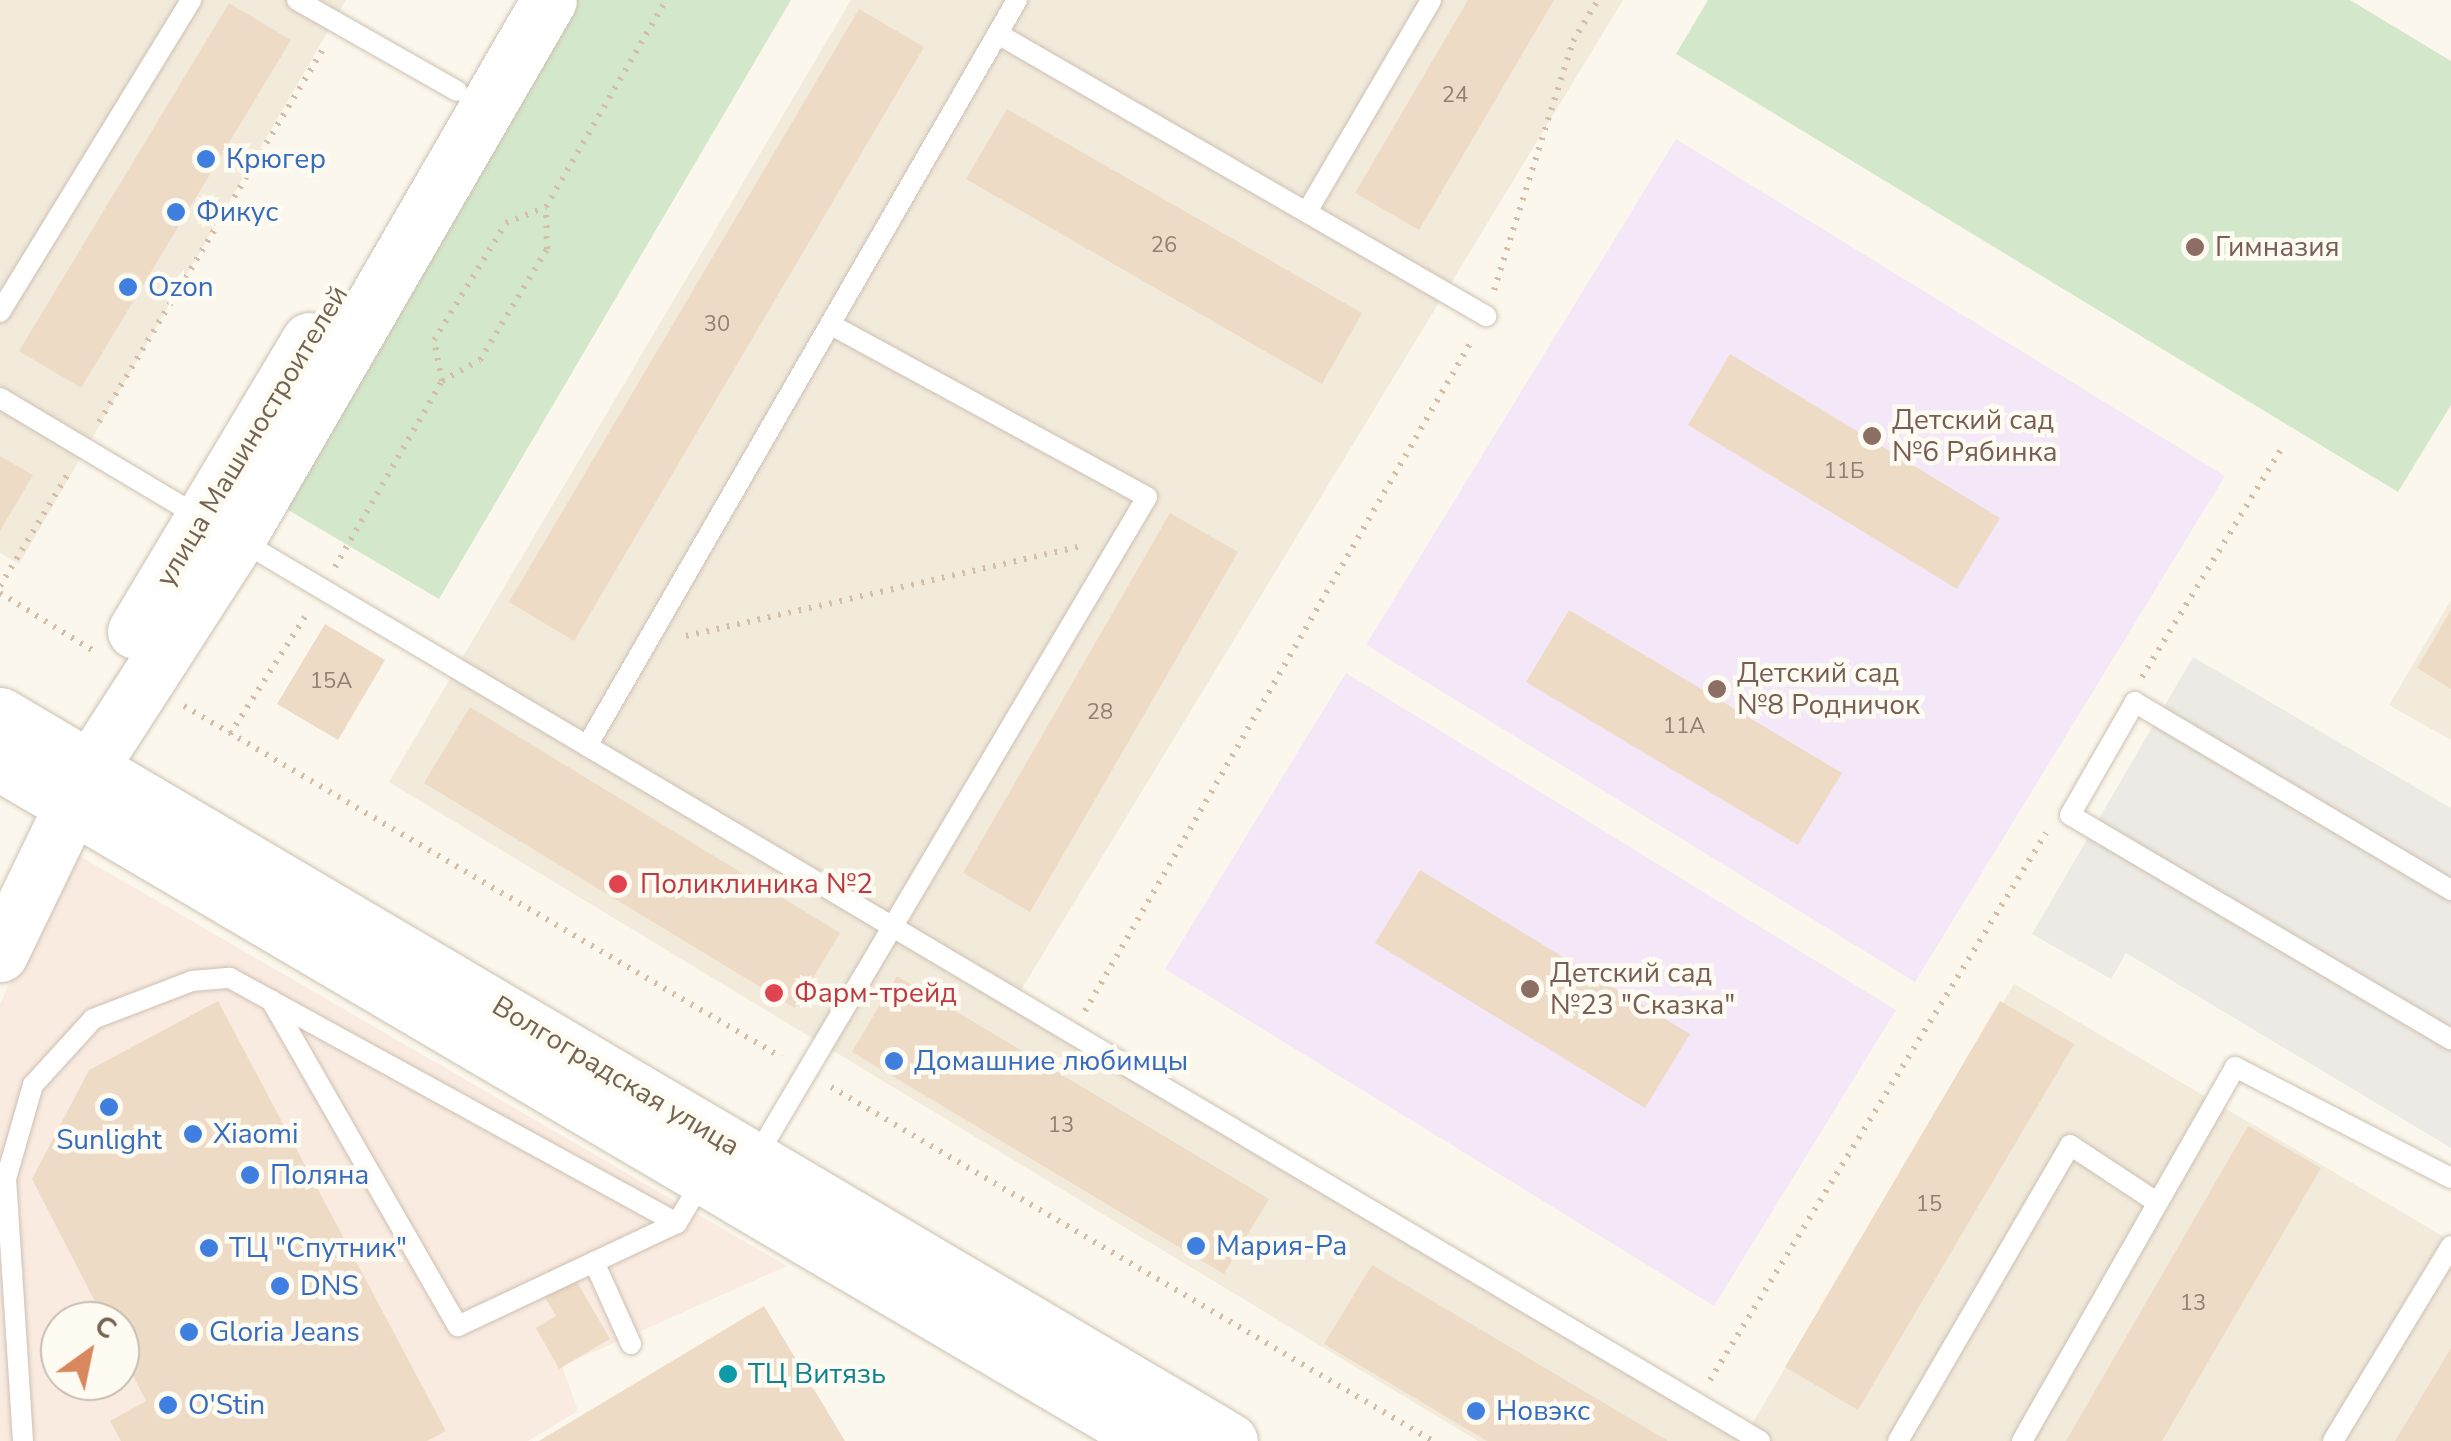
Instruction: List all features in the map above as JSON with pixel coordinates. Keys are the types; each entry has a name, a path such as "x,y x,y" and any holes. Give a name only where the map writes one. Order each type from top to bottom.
{"main road":[{"name":"улица Машиностроителей","path":"0,874 54,776 130,674 220,528 508,0"},
{"path":"220,528 549,0"},
{"name":"Волгоградская улица","path":"0,715 54,776 715,1174 1230,1441"},
{"path":"0,954 54,776"},
{"path":"715,1174 1153,1441"}],"lane":[{"path":"0,312 190,0"},
{"path":"297,0 457,90"},
{"path":"587,746 641,646 1017,0"},
{"path":"1308,210 1431,0"},
{"path":"998,34 1486,316"},
{"path":"272,1000 458,1326 594,1262 715,1174 805,1072 896,929 1146,497 831,325"},
{"path":"0,398 1760,1441"},
{"path":"2451,890 2135,702 2070,815 2451,1039"},
{"path":"23,1441 6,1179 33,1085 94,1019 192,982 230,978 272,1000 715,1174"},
{"path":"2022,1441 2154,1201 2234,1067 2451,1178"},
{"path":"1898,1441 2070,1145 2154,1201"},
{"path":"2333,1441 2451,1246"},
{"path":"594,1262 631,1344"}],"path":[{"path":"230,734 323,588 442,381 480,360 547,250 546,207 666,0"},
{"path":"1073,1033 1486,316 1573,42 1598,0"},
{"path":"338,24 0,590 230,734 1433,1441"},
{"path":"442,381 434,340 506,223 546,207"},
{"path":"2136,687 2282,448"},
{"path":"641,646 1121,538"},
{"path":"1696,1403 2052,823"}],"shaded area":[{"path":"0,0 346,0 19,564 0,553"},
{"path":"851,0 1623,0 1015,1000 1743,1439 2014,984 2451,1241 2451,1441 1478,1441 389,782"},
{"path":"1676,139 2225,476 1915,982 1366,645"},
{"path":"2451,600 2451,740 2389,705"},
{"path":"2193,657 2451,808 2451,1148 2126,953 2111,979 2032,934"},
{"name":"Детский сад №23 \"Сказка\"","path":"1346,673 1896,1010 1714,1306 1165,969"},
{"path":"71,851 787,1266 562,1366 578,1411 528,1441 0,1441 0,1004"}],"green space":[{"path":"552,0 791,0 439,599 261,494"},
{"name":"Гимназия","path":"1708,0 2350,0 2451,61 2451,405 2398,492 1676,54"}],"building":[{"path":"1468,0 1554,0 1419,230 1355,193"},
{"path":"229,3 291,40 81,388 19,351"},
{"path":"859,9 924,47 574,641 509,602"},
{"path":"1007,109 1362,313 1322,384 966,179"},
{"path":"1730,354 2000,518 1957,589 1688,425"},
{"path":"0,456 33,475 0,531"},
{"path":"1170,513 1238,552 1030,912 963,873"},
{"path":"1569,610 1842,773 1798,845 1526,682"},
{"path":"2451,610 2451,689 2417,668"},
{"path":"325,624 385,660 338,740 277,704"},
{"path":"470,707 840,933 795,1008 424,783"},
{"path":"1420,870 1690,1034 1645,1108 1375,943"},
{"path":"897,976 1269,1199 1224,1274 852,1052"},
{"name":"ТЦ \"Спутник\"","path":"218,1001 446,1431 427,1441 121,1441 110,1421 146,1401 140,1389 140,1301 95,1301 32,1179 89,1070"},
{"path":"2000,1001 2074,1044 1858,1410 1785,1367"},
{"path":"2248,1126 2321,1168 2162,1441 2066,1441"},
{"path":"1372,1265 1668,1441 1487,1441 1324,1344"},
{"path":"573,1275 610,1339 559,1369 536,1328 556,1316 542,1292"},
{"name":"ТЦ Витязь","path":"764,1306 845,1441 539,1441"},
{"path":"2451,1348 2451,1441 2395,1441"}],"place":[{"name":"Крюгер","path":"206,159"},
{"name":"Фикус","path":"176,212"},
{"name":"Гимназия","path":"2195,247"},
{"name":"Ozon","path":"128,287"},
{"name":"Детский сад №6 Рябинка","path":"1872,436"},
{"name":"Детский сад №8 Родничок","path":"1717,689"},
{"name":"Поликлиника №2","path":"618,884"},
{"name":"Детский сад №23 \"Сказка\"","path":"1530,989"},
{"name":"Фарм-трейд","path":"774,993"},
{"name":"Домашние любимцы","path":"894,1061"},
{"name":"Sunlight","path":"109,1107"},
{"name":"Xiaomi","path":"193,1134"},
{"name":"Поляна","path":"250,1175"},
{"name":"Мария-Ра","path":"1196,1246"},
{"name":"ТЦ \"Спутник\"","path":"209,1248"},
{"name":"DNS","path":"280,1286"},
{"name":"Gloria Jeans","path":"189,1332"},
{"name":"ТЦ Витязь","path":"728,1374"},
{"name":"O'Stin","path":"168,1405"},
{"name":"Новэкс","path":"1476,1411"}]}
